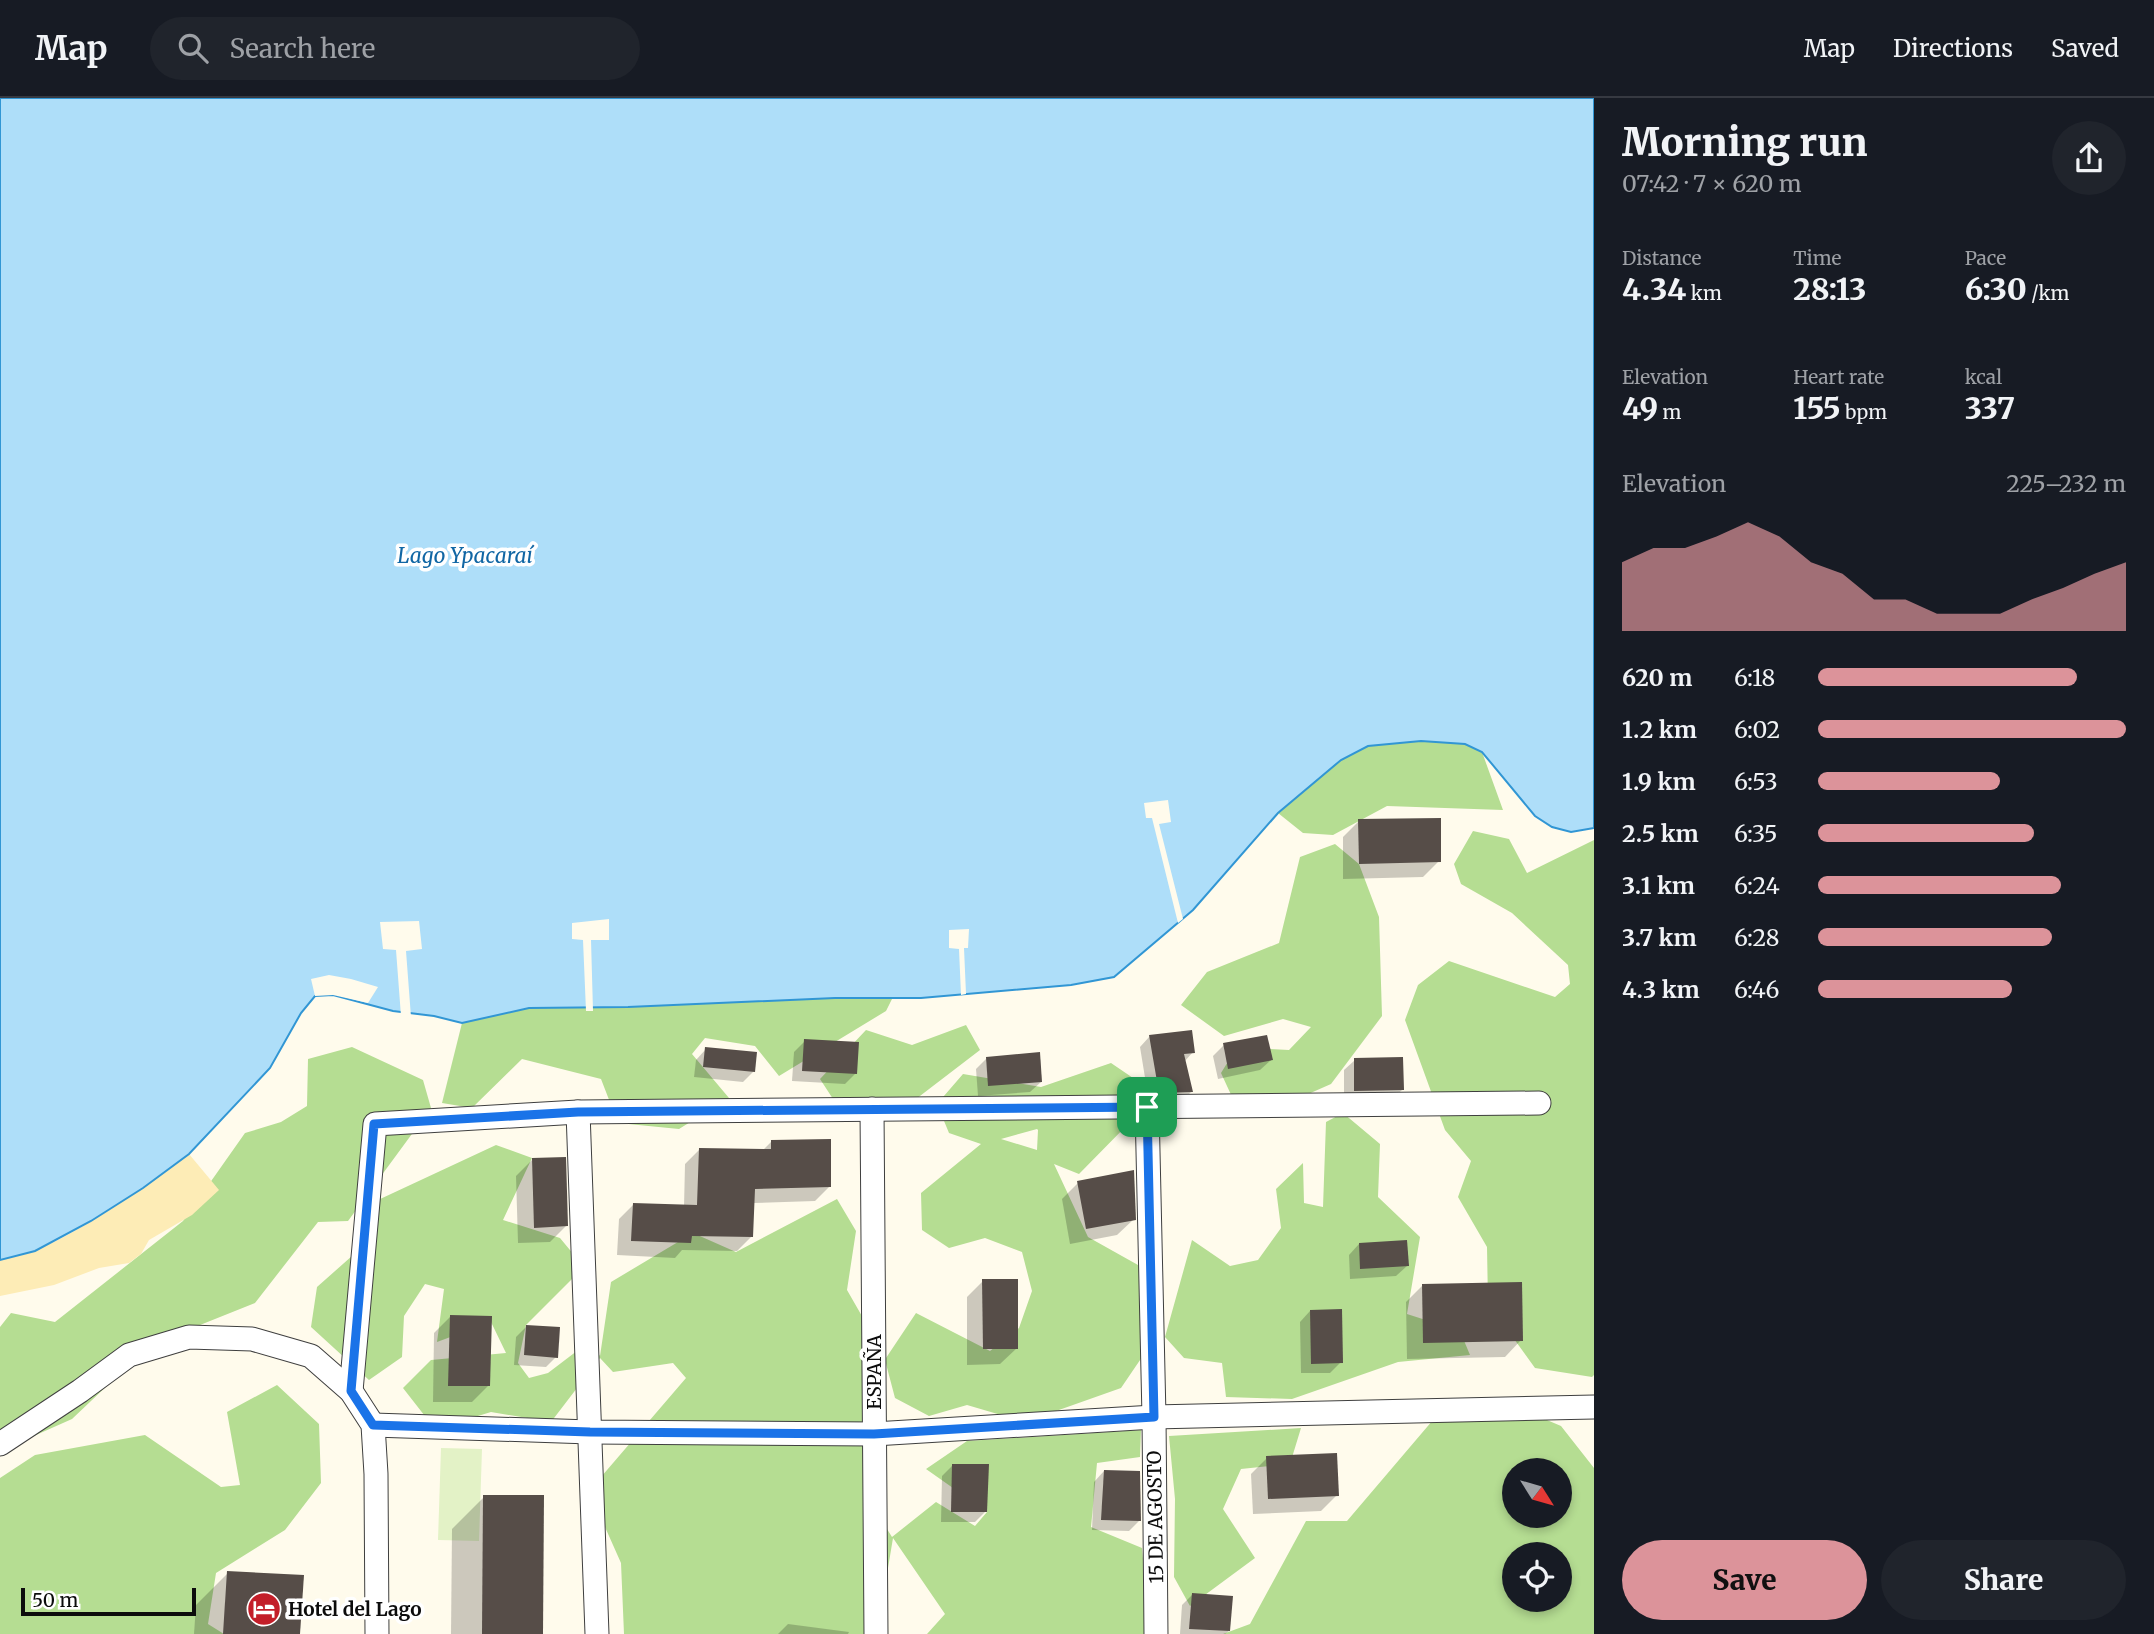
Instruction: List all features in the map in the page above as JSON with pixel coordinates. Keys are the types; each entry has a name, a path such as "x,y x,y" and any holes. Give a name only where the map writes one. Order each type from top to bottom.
{"street":[{"path":"351,1391 374,1124 578,1112 1539,1103"},
{"name":"15 DE AGOSTO","path":"1147,1107 1156,1634"},
{"name":"ESPAÑA","path":"872,1109 876,1634"},
{"path":"578,1112 597,1634"},
{"path":"0,1444 129,1355 189,1337 252,1339 311,1356 351,1391 373,1425 377,1634"},
{"path":"373,1425 590,1432 874,1434 1154,1417 1594,1407"}],"green space":[{"path":"1421,741 1465,744 1482,752 1503,810 1387,806 1333,835 1303,833 1278,813 1341,760 1368,746"},
{"path":"1473,831 1509,839 1527,873 1594,840 1592,1377 1535,1368 1488,1303 1487,1247 1458,1197 1471,1161 1445,1130 1405,1020 1418,985 1449,961 1555,997 1570,984 1568,965 1512,913 1461,884 1454,864"},
{"path":"1335,844 1359,864 1379,917 1382,1016 1331,1084 1281,1106 1233,1099 1221,1073 1237,1047 1289,1050 1311,1027 1283,1019 1224,1036 1181,1005 1207,972 1279,943 1300,857"},
{"path":"835,998 892,999 886,1011 779,1076 755,1046 705,1038 692,1054 729,1098 679,1129 618,1123 601,1079 522,1059 472,1108 442,1103 462,1023 529,1008 628,1007"},
{"path":"966,1025 980,1050 916,1099 835,1102 820,1079 866,1030 912,1045"},
{"path":"352,1047 423,1080 431,1108 348,1221 318,1222 255,1303 150,1345 72,1419 0,1451 0,1327 11,1313 55,1322 183,1221 245,1133 281,1122 307,1106 308,1059"},
{"path":"1111,1063 1136,1080 1135,1117 1079,1174 1054,1164 1088,1237 1138,1265 1158,1298 1155,1338 1121,1388 1025,1422 967,1405 929,1416 895,1398 885,1360 868,1416 872,1505 892,1537 936,1502 975,1526 987,1512 926,1469 967,1441 1141,1430 1140,1457 1097,1463 1091,1527 1142,1548 1150,1634 927,1634 945,1614 893,1538 877,1634 624,1634 621,1563 589,1491 686,1378 673,1363 613,1372 600,1358 551,1422 491,1412 435,1429 403,1388 431,1360 506,1353 491,1322 437,1342 444,1289 425,1284 404,1316 402,1357 369,1380 311,1327 317,1287 361,1248 378,1200 496,1145 532,1158 503,1220 560,1238 584,1267 526,1325 518,1363 529,1378 548,1373 590,1341 600,1356 611,1282 693,1233 736,1252 837,1199 856,1231 847,1290 886,1358 916,1313 990,1351 1019,1328 1032,1291 1022,1252 985,1238 949,1248 922,1230 921,1193 981,1144 949,1133 937,1104 963,1074 1041,1087","holes":["1037,1129 1037,1150 1001,1139"]},
{"path":"1343,1113 1380,1144 1378,1197 1420,1237 1407,1314 1460,1331 1470,1355 1398,1362 1292,1399 1226,1397 1222,1363 1184,1358 1165,1337 1192,1240 1230,1266 1258,1260 1281,1228 1276,1189 1303,1163 1304,1203 1323,1207 1326,1122"},
{"path":"277,1385 319,1424 321,1483 285,1530 216,1573 208,1624 224,1634 0,1634 0,1478 35,1455 145,1435 221,1487 240,1485 227,1412"},
{"path":"1450,1400 1507,1403 1561,1426 1594,1468 1594,1634 1223,1634 1250,1624 1306,1521 1347,1521"},
{"path":"1301,1428 1290,1464 1241,1469 1223,1509 1255,1558 1190,1606 1174,1577 1175,1499 1169,1436"},
{"path":"441,1448 482,1449 479,1541 438,1540"}],"sand":[{"path":"189,1154 219,1190 192,1215 149,1240 141,1254 129,1263 99,1268 54,1285 0,1296 0,1260 33,1252 77,1230"}],"water":[{"name":"Lago Ypacaraí","path":"0,98 1594,98 1594,828 1571,832 1552,827 1535,816 1482,752 1465,744 1421,741 1368,746 1341,760 1278,813 1193,910 1114,977 1071,985 921,998 835,998 628,1007 529,1008 462,1023 393,1011 333,995 315,996 301,1013 270,1068 189,1154 143,1188 91,1221 35,1251 0,1260"}],"pier":[{"path":"1168,800 1171,822 1159,824 1183,919 1178,923 1152,818 1146,818 1144,803"},
{"path":"609,919 609,940 591,940 593,1011 586,1011 583,940 572,939 572,923"},
{"path":"419,921 422,949 406,951 411,1017 401,1016 396,950 383,949 380,922"},
{"path":"969,929 968,948 964,948 966,994 961,995 959,949 949,948 949,930"},
{"path":"329,975 378,987 368,1003 333,995 315,996 311,979"}],"building":[{"path":"1441,818 1441,862 1359,864 1358,819"},
{"path":"1192,1030 1195,1053 1184,1054 1193,1092 1159,1093 1149,1035"},
{"path":"1267,1035 1273,1060 1228,1069 1223,1043"},
{"path":"804,1039 859,1042 857,1074 802,1071"},
{"path":"705,1047 757,1052 755,1072 703,1067"},
{"path":"1040,1052 1042,1082 988,1086 986,1057"},
{"path":"1403,1057 1404,1090 1354,1091 1354,1058"},
{"path":"831,1139 831,1187 755,1189 753,1237 692,1236 691,1243 631,1241 633,1203 697,1205 699,1148 771,1149 771,1140"},
{"path":"566,1157 568,1226 534,1228 532,1158"},
{"path":"1134,1170 1136,1220 1086,1229 1077,1181"},
{"path":"1407,1240 1409,1266 1360,1269 1359,1243"},
{"path":"982,1279 1018,1279 1018,1349 983,1349"},
{"path":"1522,1282 1523,1341 1423,1343 1422,1284"},
{"path":"1342,1309 1343,1363 1311,1364 1310,1310"},
{"path":"450,1315 492,1316 490,1386 448,1386"},
{"path":"526,1325 560,1327 558,1358 524,1355"},
{"path":"1337,1453 1339,1496 1268,1499 1266,1456"},
{"path":"952,1464 989,1464 987,1512 951,1512"},
{"path":"1104,1470 1140,1471 1141,1521 1101,1520"},
{"path":"483,1495 544,1495 543,1634 482,1634"},
{"path":"227,1571 304,1575 300,1634 223,1634"},
{"path":"1192,1593 1233,1596 1230,1631 1189,1629"}],"place":[{"name":"Hotel del Lago","path":"264,1609"}],"route":[{"path":"1147,1107 1154,1417 874,1434 590,1432 373,1425 351,1391 374,1124 578,1112 1147,1107"}]}
